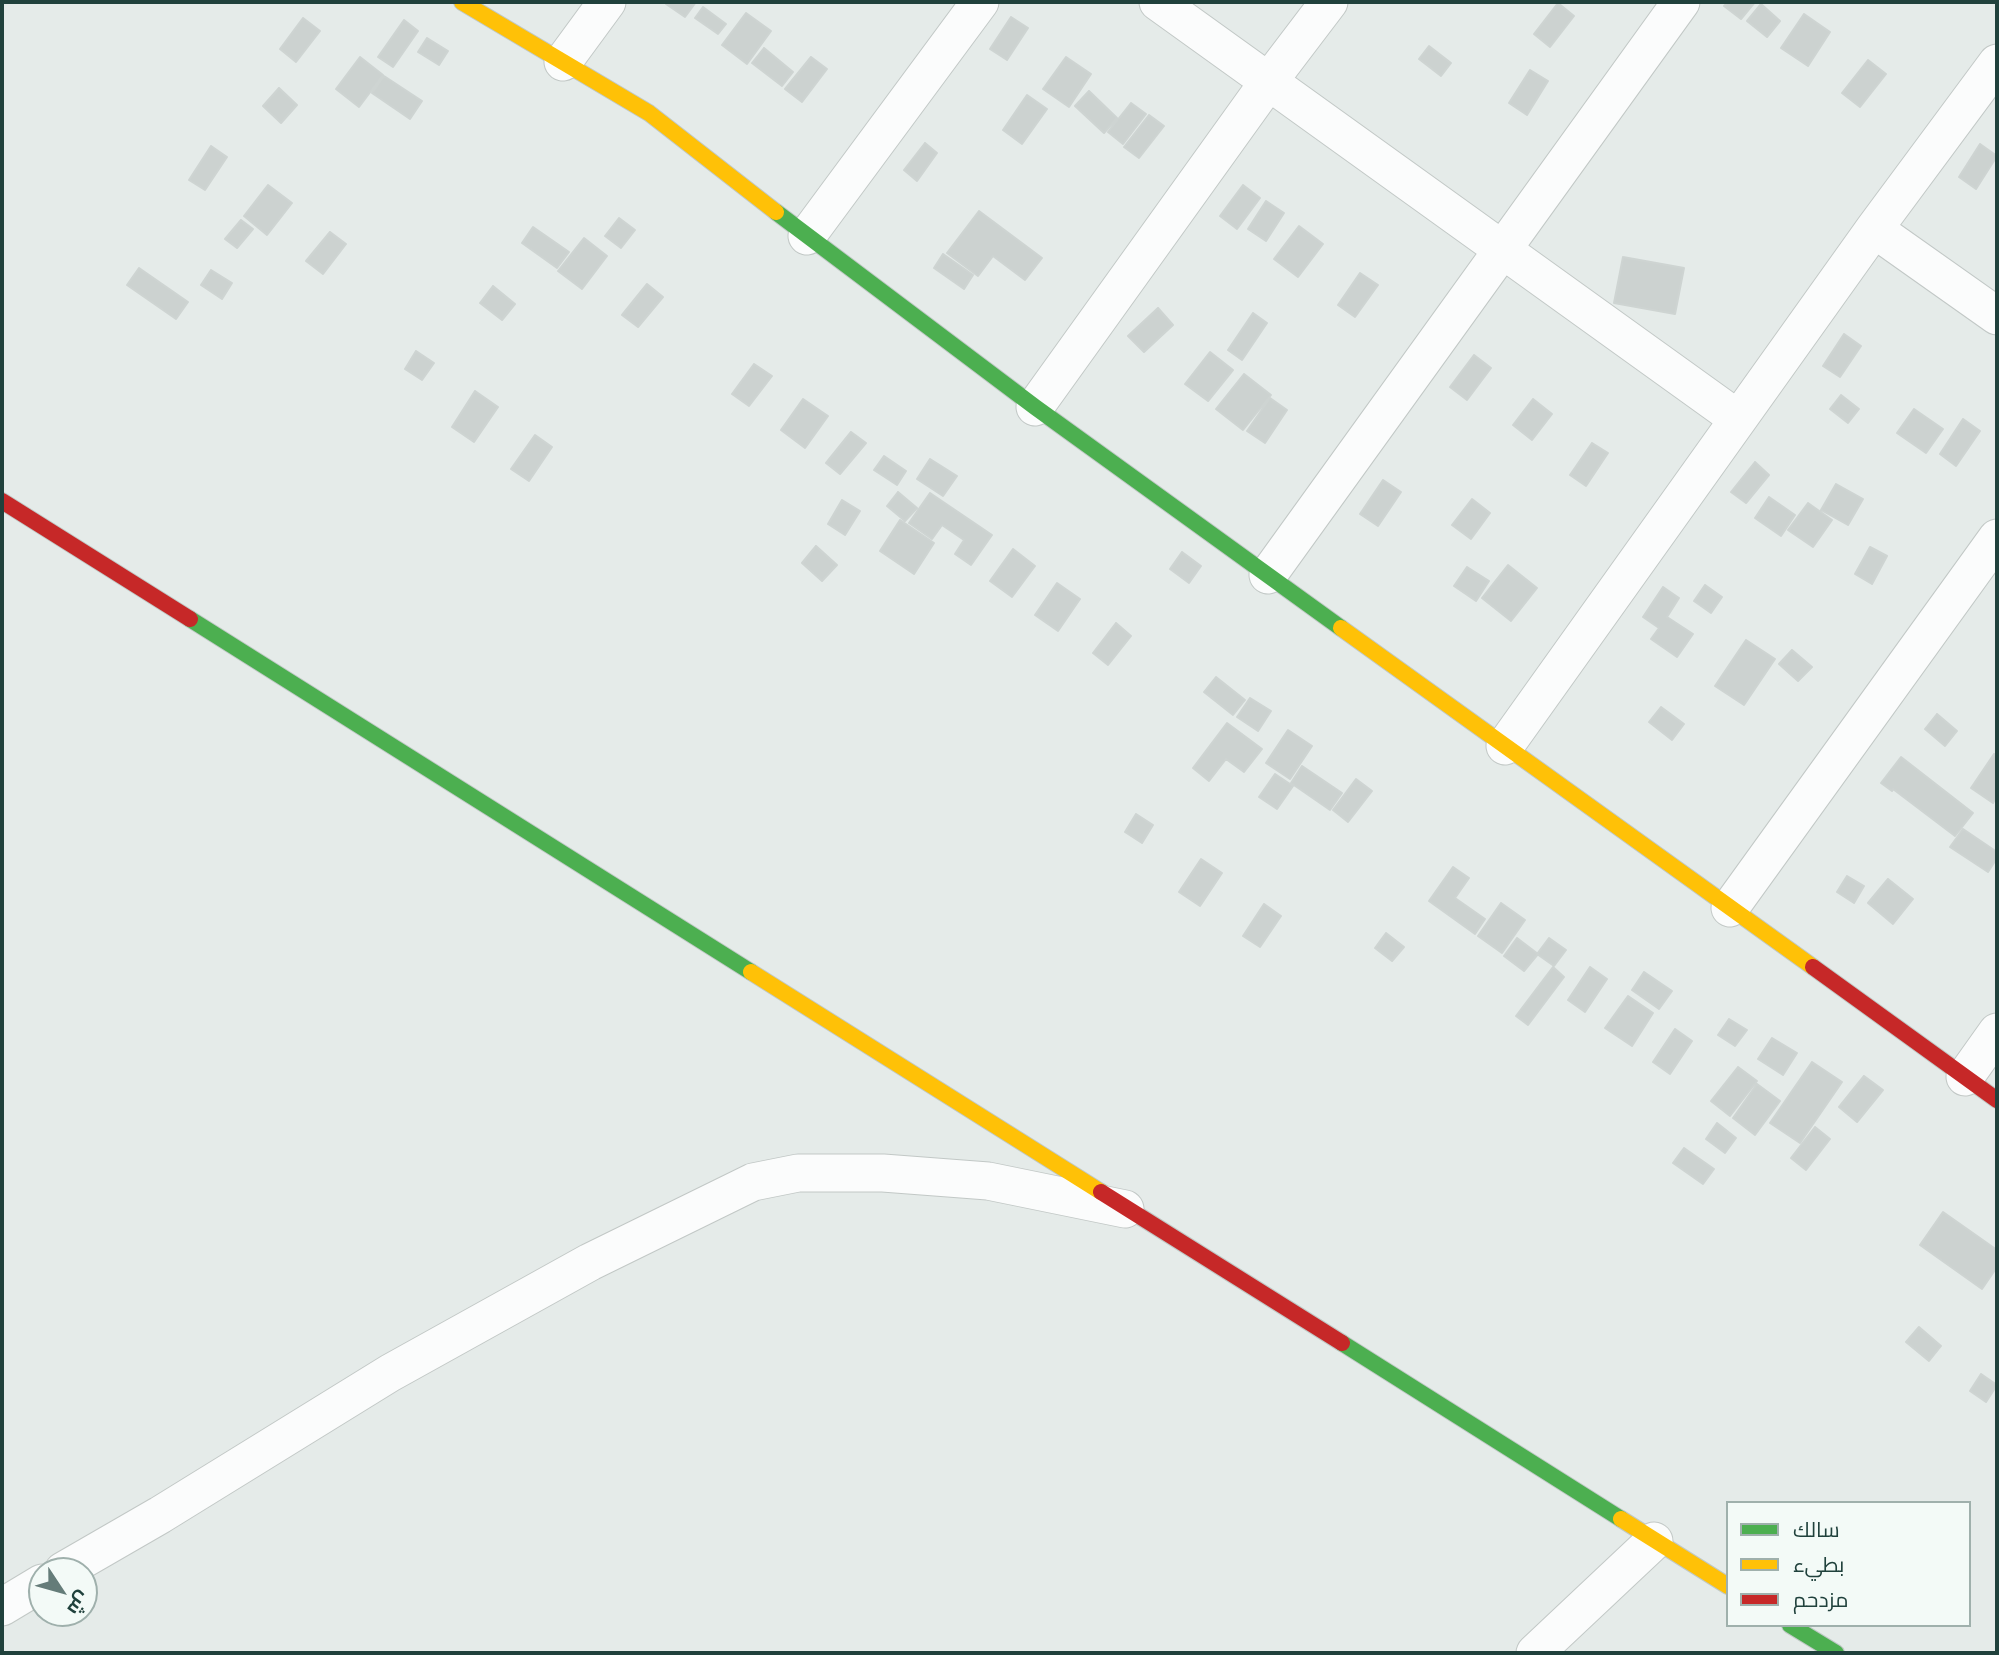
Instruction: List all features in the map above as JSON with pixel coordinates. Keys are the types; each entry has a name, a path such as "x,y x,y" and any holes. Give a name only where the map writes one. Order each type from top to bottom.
{"main road":[{"path":"462,2 649,113 807,236 1035,407 1997,1100"},
{"path":"2,500 1726,1585"},
{"path":"1793,1627 1836,1653"}],"street":[{"path":"564,62 607,2"},
{"path":"807,236 981,2"},
{"path":"1158,2 1738,419"},
{"path":"1035,407 1269,81 1329,2"},
{"path":"1268,575 1681,2"},
{"path":"1505,746 1874,229 1997,63"},
{"path":"1874,229 1997,317"},
{"path":"1730,908 1997,538"},
{"path":"1965,1076 1997,1032"},
{"path":"87,1557 390,1373 590,1262 753,1182 799,1173 883,1173 988,1181 1129,1210"},
{"path":"1535,1653 1654,1541"},
{"path":"2,1606 28,1591"}],"building":[{"path":"696,2 685,17 666,4"},
{"path":"1728,2 1755,2 1741,19 1724,6"},
{"path":"1558,3 1574,16 1550,47 1534,34"},
{"path":"1761,4 1780,21 1767,37 1747,21"},
{"path":"703,7 726,24 718,34 695,18"},
{"path":"746,13 771,31 747,64 722,45"},
{"path":"1804,14 1830,32 1808,66 1781,48"},
{"path":"1011,17 1028,28 1007,60 990,49"},
{"path":"303,18 320,31 296,62 280,49"},
{"path":"404,20 418,31 393,67 378,57"},
{"path":"427,38 448,51 439,65 418,52"},
{"path":"1429,46 1451,63 1441,76 1419,59"},
{"path":"764,48 793,72 782,86 752,63"},
{"path":"360,57 383,75 359,107 336,89"},
{"path":"811,57 827,69 802,102 785,89"},
{"path":"1066,57 1091,74 1069,107 1043,89"},
{"path":"1868,60 1886,74 1860,107 1842,93"},
{"path":"1530,70 1548,81 1527,115 1509,103"},
{"path":"384,76 422,101 410,119 372,93"},
{"path":"279,88 297,105 281,123 263,106"},
{"path":"1089,91 1117,118 1104,133 1075,106"},
{"path":"1027,95 1047,109 1022,144 1003,130"},
{"path":"1131,103 1146,114 1123,144 1108,132"},
{"path":"1149,115 1164,126 1139,158 1124,147"},
{"path":"925,143 937,153 917,181 904,170"},
{"path":"1980,144 1997,156 1976,189 1959,177"},
{"path":"211,146 227,157 205,190 189,180"},
{"path":"268,185 292,203 267,235 244,216"},
{"path":"1243,185 1260,198 1237,229 1220,216"},
{"path":"1266,201 1284,213 1266,241 1248,229"},
{"path":"979,211 1042,258 1025,280 993,256 978,276 947,253"},
{"path":"619,218 635,230 621,248 605,236"},
{"path":"241,220 253,229 237,248 225,239"},
{"path":"1299,226 1323,244 1298,277 1274,259"},
{"path":"533,227 569,252 557,268 522,243"},
{"path":"330,232 346,244 323,274 306,261"},
{"path":"584,238 607,256 582,289 558,271"},
{"path":"943,254 973,275 964,289 934,268"},
{"path":"1623,257 1684,268 1675,314 1614,303"},
{"path":"139,268 188,302 176,319 127,285"},
{"path":"211,270 232,283 222,299 201,285"},
{"path":"1360,273 1378,285 1355,317 1338,305"},
{"path":"647,284 663,297 638,327 622,315"},
{"path":"493,286 515,304 502,320 480,303"},
{"path":"1158,308 1173,325 1144,352 1128,336"},
{"path":"1253,313 1267,323 1242,360 1228,350"},
{"path":"1844,334 1861,346 1840,377 1823,366"},
{"path":"416,351 434,363 422,380 405,369"},
{"path":"1210,352 1233,370 1208,401 1185,384"},
{"path":"1474,355 1491,368 1467,400 1450,387"},
{"path":"754,364 772,376 749,406 732,394"},
{"path":"1244,374 1271,395 1243,430 1216,409"},
{"path":"475,391 498,407 474,442 452,427"},
{"path":"1841,395 1859,409 1848,423 1830,409"},
{"path":"1270,398 1287,410 1265,443 1247,431"},
{"path":"803,399 828,416 805,448 781,430"},
{"path":"1533,399 1552,414 1532,440 1513,425"},
{"path":"1914,409 1943,429 1926,453 1897,433"},
{"path":"1963,419 1980,431 1956,466 1940,454"},
{"path":"851,432 866,443 840,474 826,463"},
{"path":"535,435 552,447 529,481 511,469"},
{"path":"1592,443 1608,453 1586,486 1570,475"},
{"path":"884,456 906,471 897,485 874,470"},
{"path":"930,459 957,476 943,496 917,479"},
{"path":"1755,462 1769,475 1746,503 1731,492"},
{"path":"1383,480 1401,492 1378,526 1360,514"},
{"path":"1836,484 1863,499 1848,525 1821,510"},
{"path":"898,492 917,508 905,521 887,506"},
{"path":"930,493 992,535 971,565 955,554 964,540 942,525 932,539 909,523"},
{"path":"1769,497 1795,515 1781,536 1755,518"},
{"path":"1472,499 1490,513 1471,539 1452,525"},
{"path":"842,500 860,511 845,535 828,524"},
{"path":"1808,503 1832,520 1813,547 1788,530"},
{"path":"900,520 934,543 914,574 880,551"},
{"path":"816,546 837,565 822,581 802,563"},
{"path":"1870,547 1887,556 1872,584 1855,574"},
{"path":"1013,549 1035,566 1012,597 990,581"},
{"path":"1182,552 1201,566 1189,583 1170,569"},
{"path":"1508,565 1537,588 1511,621 1482,598"},
{"path":"1467,567 1489,581 1476,601 1454,586"},
{"path":"1057,583 1080,599 1058,631 1035,615"},
{"path":"1705,585 1722,597 1711,613 1694,601"},
{"path":"1663,587 1679,598 1667,617 1693,634 1677,657 1651,639 1659,628 1643,617"},
{"path":"1116,623 1131,636 1108,665 1093,653"},
{"path":"1746,640 1775,659 1744,705 1715,686"},
{"path":"1792,650 1812,667 1798,681 1779,664"},
{"path":"1216,677 1245,700 1233,715 1204,692"},
{"path":"1250,698 1271,711 1258,731 1237,717"},
{"path":"1661,707 1684,724 1672,740 1649,722"},
{"path":"1937,714 1957,731 1945,746 1925,729"},
{"path":"1227,723 1262,749 1244,772 1226,759 1209,781 1193,768"},
{"path":"1288,730 1312,746 1290,779 1266,763"},
{"path":"1994,754 1997,757 1997,795 1993,803 1971,788"},
{"path":"1901,757 1973,813 1955,836 1893,789 1892,791 1881,783"},
{"path":"1302,766 1342,793 1330,810 1291,783"},
{"path":"1275,774 1293,786 1277,809 1259,797"},
{"path":"1356,779 1372,791 1348,822 1333,810"},
{"path":"1136,814 1153,825 1142,843 1125,832"},
{"path":"1963,829 1997,852 1997,858 1988,872 1950,847"},
{"path":"1201,859 1222,873 1200,906 1179,892"},
{"path":"1453,867 1469,878 1455,898 1485,919 1475,934 1429,901"},
{"path":"1847,876 1864,886 1854,903 1837,892"},
{"path":"1888,879 1913,899 1893,924 1868,903"},
{"path":"1501,903 1525,920 1502,953 1478,936"},
{"path":"1264,904 1281,916 1260,947 1243,936"},
{"path":"1386,933 1404,947 1392,961 1375,948"},
{"path":"1517,938 1538,954 1524,971 1504,956"},
{"path":"1549,938 1566,950 1554,966 1537,954"},
{"path":"1553,967 1564,977 1528,1025 1516,1016"},
{"path":"1590,967 1607,979 1585,1012 1568,1000"},
{"path":"1644,972 1672,991 1659,1009 1632,990"},
{"path":"1628,996 1653,1013 1632,1046 1605,1028"},
{"path":"1729,1019 1747,1030 1735,1046 1718,1035"},
{"path":"1675,1029 1692,1041 1670,1074 1653,1062"},
{"path":"1772,1038 1797,1053 1783,1075 1758,1059"},
{"path":"1812,1062 1842,1082 1800,1143 1770,1123"},
{"path":"1738,1067 1757,1081 1730,1116 1711,1101"},
{"path":"1864,1076 1883,1090 1857,1122 1839,1107"},
{"path":"1757,1084 1780,1101 1755,1135 1733,1118"},
{"path":"1717,1123 1736,1138 1725,1153 1706,1139"},
{"path":"1815,1127 1830,1139 1806,1170 1791,1158"},
{"path":"1684,1148 1714,1169 1703,1184 1673,1163"},
{"path":"1943,1212 1997,1250 1997,1267 1982,1289 1920,1245"},
{"path":"1919,1327 1941,1346 1929,1361 1906,1342"},
{"path":"1981,1374 1997,1385 1986,1402 1970,1391"}],"traffic: fast":[{"path":"776,212 1035,407 1341,628"},
{"path":"190,619 751,972"},
{"path":"1342,1343 1621,1519"},
{"path":"1793,1627 1836,1653"}],"traffic: slow":[{"path":"462,2 649,113 776,212"},
{"path":"1341,628 1813,967"},
{"path":"751,972 1101,1192"},
{"path":"1621,1519 1726,1585"}],"traffic: jam":[{"path":"2,501 190,619"},
{"path":"1813,967 1997,1100"},
{"path":"1101,1192 1342,1343"}]}
